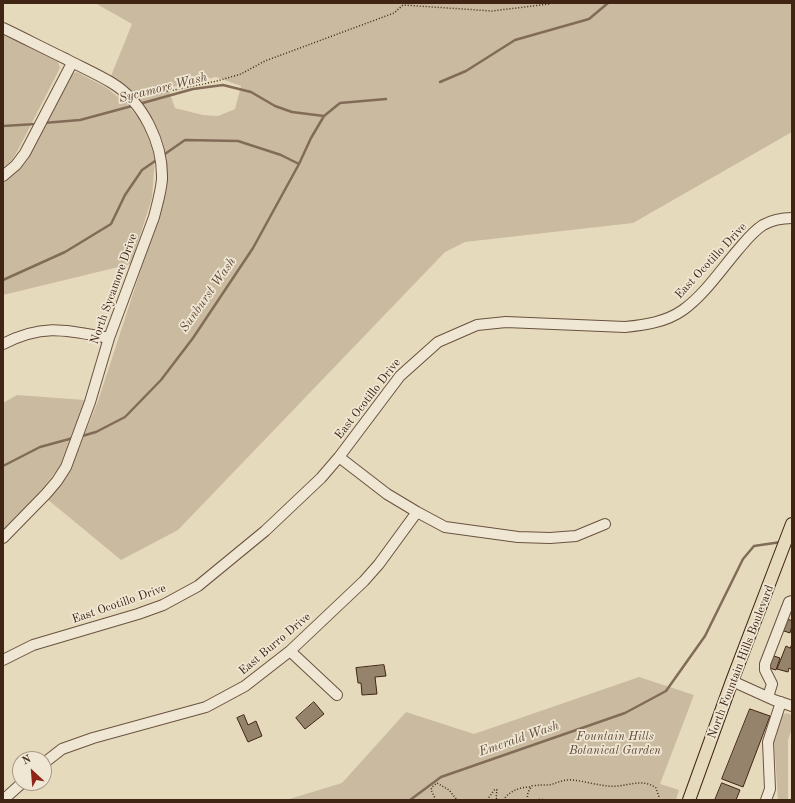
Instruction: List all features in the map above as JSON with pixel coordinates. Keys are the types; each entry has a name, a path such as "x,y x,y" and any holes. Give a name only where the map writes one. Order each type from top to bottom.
{"main road":[{"name":"North Fountain Hills Boulevard","path":"689,800 732,681 792,524"}],"street":[{"name":"North Sycamore Drive","path":"3,28 112,84 128,97 138,107 152,131 160,157 162,179 154,218 109,338 90,402 66,467 46,494 3,538"},
{"path":"3,176 16,165 25,153 72,63"},
{"name":"East Ocotillo Drive","path":"3,660 33,646 163,605 198,586 265,531 321,478 400,376 438,342 477,326 506,322 625,327 644,325 664,320 682,310 698,297 749,236 763,225 781,218 792,218"},
{"path":"3,344 28,334 53,329 109,338"},
{"path":"338,457 387,494 445,527 518,537 550,538 576,536 605,524"},
{"name":"East Burro Drive","path":"52,757 62,750 93,738 206,707 245,686 290,651 364,581 379,564 417,512"},
{"path":"768,697 772,684 765,670 765,664 789,602 792,601"},
{"path":"290,651 337,695"},
{"path":"732,681 792,706"},
{"path":"766,800 770,789 768,742 781,702"},
{"path":"3,800 13,791"}],"path":[{"path":"128,97 182,89 241,74 265,61 394,14 403,5 492,11 551,3"},
{"path":"503,800 508,794 516,789 546,785 562,780 574,780 607,786 623,786 646,783 656,788 659,797"},
{"path":"436,800 431,790 437,783 449,790 457,800"},
{"path":"527,800 531,787"},
{"path":"487,800 495,789 496,798 498,800"},
{"path":"536,800 544,800"}],"green space":[{"path":"95,3 792,3 792,132 633,223 465,242 445,252 178,530 121,560 47,499 72,465 98,401 162,205 166,165 157,130 148,112 136,96 125,85 111,76 132,24","holes":["216,77 241,86 235,109 218,116 203,115 175,108 168,88"]},
{"path":"3,33 58,62 60,68 18,150 12,160 3,168"},
{"path":"77,72 107,88 127,104 146,131 155,158 152,198 131,264 3,295 3,181 23,162 38,139 70,74"},
{"path":"17,395 85,400 60,466 39,493 3,531 3,403"},
{"name":"Fountain Hills Botanical Garden","path":"639,677 694,695 660,784 679,790 676,800 286,800 342,783 406,712 474,734"},
{"path":"786,713 792,715 792,728 788,740 788,800 778,800 774,740 781,716"}],"building":[{"path":"788,619 792,621 790,633 784,631"},
{"path":"792,644 792,670 789,668 788,672 777,669 786,646 790,648"},
{"path":"774,656 780,658 776,670 769,668"},
{"path":"384,665 386,676 375,677 377,694 362,695 361,683 358,683 356,668"},
{"path":"314,702 324,714 305,729 296,718"},
{"path":"750,709 770,716 743,787 722,779"},
{"path":"244,715 248,725 256,721 262,736 248,742 237,718"},
{"path":"722,783 740,790 736,800 715,800"}],"waterway":[{"path":"440,82 466,71 515,40 589,19 608,3"},
{"name":"Sycamore Wash","path":"139,104 193,89 223,85 251,92 275,106 292,112 324,116"},
{"name":"Sunburst Wash","path":"82,436 96,432 125,417 161,380 193,338 253,248 324,116 340,103 386,99"},
{"name":"Sycamore Wash","path":"43,123 80,120 132,106"},
{"name":"Sycamore Wash","path":"3,126 36,124"},
{"path":"162,156 185,140 238,141 281,155 299,164"},
{"path":"3,280 65,252 111,224 125,195 142,170 158,159"},
{"name":"Sunburst Wash","path":"3,466 40,447 73,438"},
{"name":"Emerald Wash","path":"410,800 441,777 625,713 666,691 705,636 743,559 754,546 781,542"}]}
